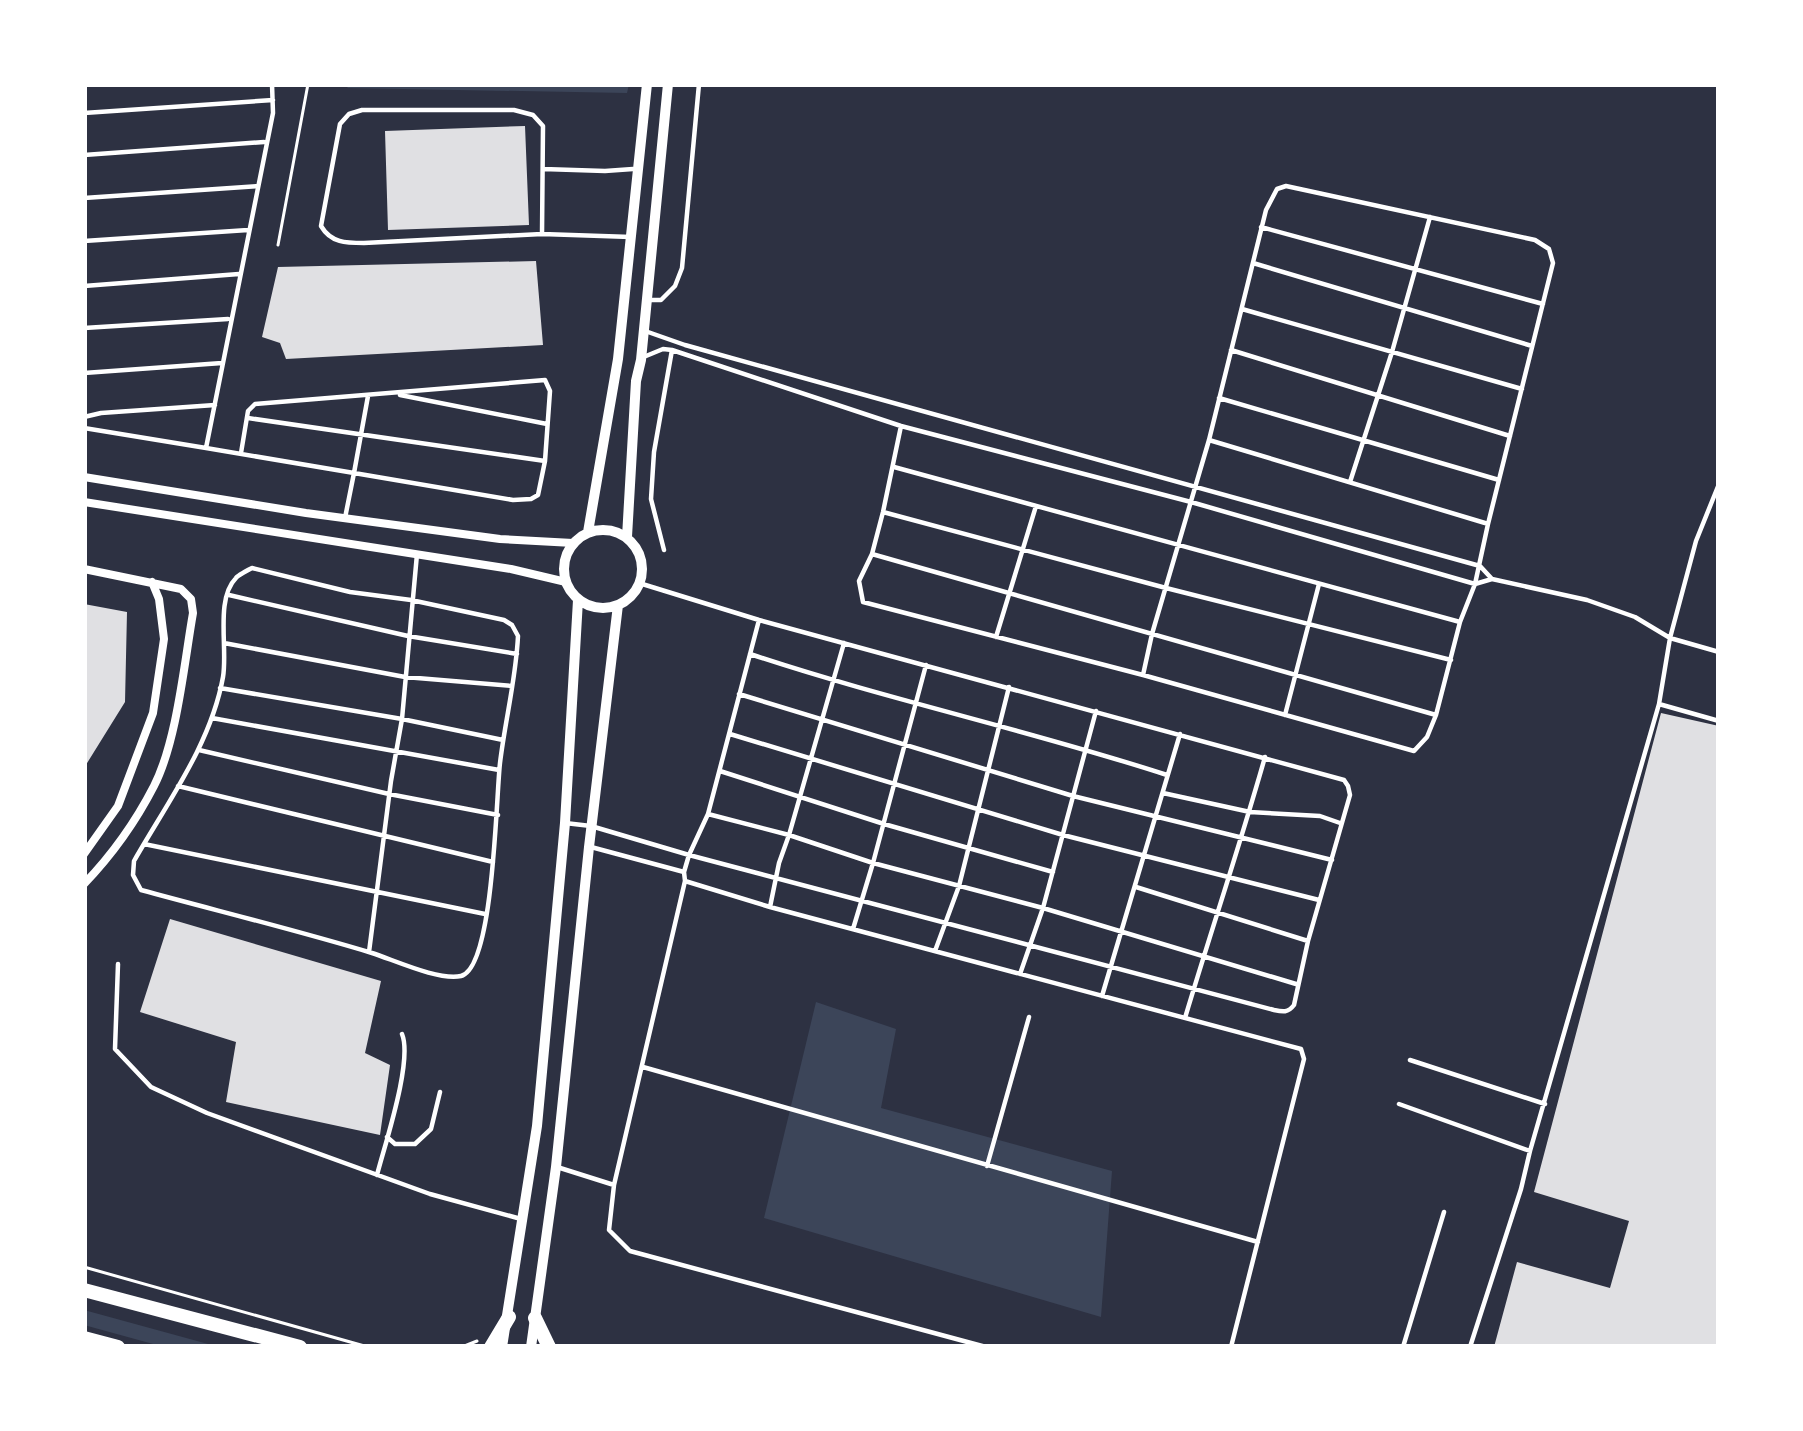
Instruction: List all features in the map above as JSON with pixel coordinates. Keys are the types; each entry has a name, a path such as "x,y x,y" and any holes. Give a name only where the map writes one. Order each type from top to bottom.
{"highway":[{"path":"84,1290 300,1347"},
{"path":"490,1347 508,1317"},
{"path":"535,1318 549,1347"},
{"path":"84,1337 118,1347"}],"street":[{"path":"587,532 619,359 647,84"},
{"path":"627,537 608,530 587,532 573,543 563,563 566,582 578,600 597,608 618,605 639,584 641,559 627,537 636,381 668,84"},
{"path":"636,169 658,170"},
{"path":"84,477 500,539 573,543"},
{"path":"84,502 534,573 566,582"},
{"path":"84,569 181,589 191,599 193,614 174,725 156,784 104,863 84,884"},
{"path":"84,854 118,806 153,712 164,639 159,599 151,580"},
{"path":"502,1347 537,1126 565,823 578,600"},
{"path":"532,1347 618,605"}],"lane":[{"path":"206,448 259,185 272,84"},
{"path":"645,300 662,300 675,286 682,268 699,84"},
{"path":"84,112 273,100"},
{"path":"542,234 543,126 525,111 355,110 343,118 321,226 326,235 348,243 542,234 631,237"},
{"path":"84,155 266,142"},
{"path":"543,169 636,169"},
{"path":"84,198 259,185"},
{"path":"901,426 872,554 859,580 863,602 1414,752 1436,715 1480,566 1553,263 1550,249 1535,240 1286,187 1277,190 1266,210 1144,675"},
{"path":"1350,482 1430,218"},
{"path":"1262,226 1543,304"},
{"path":"84,241 248,230"},
{"path":"1252,263 1532,346"},
{"path":"84,286 239,274"},
{"path":"1241,309 1522,389"},
{"path":"84,328 230,319"},
{"path":"644,330 1480,566 1492,579"},
{"path":"641,360 651,352 672,350 901,426 1192,502 1475,584 1492,579 1588,600 1635,617 1670,638 1719,652"},
{"path":"664,550 651,499 672,350"},
{"path":"1231,350 1510,436"},
{"path":"732,370 735,359"},
{"path":"84,373 222,363"},
{"path":"84,428 520,501 538,495 550,391 545,380 255,404 248,411 241,453"},
{"path":"394,394 548,424"},
{"path":"345,518 368,396"},
{"path":"1220,398 1499,480"},
{"path":"84,417 215,405"},
{"path":"248,418 545,461"},
{"path":"1209,440 1488,524"},
{"path":"894,466 1460,622"},
{"path":"1471,1347 1521,1189 1659,704 1670,638 1696,542 1719,484"},
{"path":"996,637 1036,506"},
{"path":"883,512 1451,660"},
{"path":"370,952 402,719 417,554"},
{"path":"872,554 1436,715"},
{"path":"252,568 512,625 518,636 518,654 499,770 493,862 472,970 461,976 442,975 141,890 133,875 134,861 212,718 224,675 226,594 236,577 252,568"},
{"path":"565,823 591,826 1282,1012 1294,1005 1350,795 1344,781 639,584"},
{"path":"1285,715 1319,584"},
{"path":"226,594 408,636 518,654"},
{"path":"760,620 708,814 688,855 614,1185 609,1230 630,1251 986,1347"},
{"path":"224,643 405,677 512,686"},
{"path":"770,907 844,643"},
{"path":"750,654 1167,775"},
{"path":"853,929 926,665"},
{"path":"935,951 959,886 1009,687"},
{"path":"220,688 503,740"},
{"path":"739,694 1073,796 1332,860"},
{"path":"1659,704 1719,721"},
{"path":"1020,974 1043,908 1096,711"},
{"path":"212,718 499,770"},
{"path":"730,734 1063,835 1322,900"},
{"path":"1102,996 1180,734"},
{"path":"198,750 498,815"},
{"path":"1185,1018 1265,757"},
{"path":"720,771 1053,872"},
{"path":"178,786 493,862"},
{"path":"1162,792 1250,812 1340,823"},
{"path":"708,814 1298,985"},
{"path":"144,843 485,914"},
{"path":"589,847 770,907 1301,1049 1304,1059 1231,1347"},
{"path":"1136,886 1308,940"},
{"path":"118,964 115,1049 151,1087 261,1135 521,1220"},
{"path":"987,1166 1029,1017"},
{"path":"377,1174 403,1070 406,1044 402,1034"},
{"path":"1410,1060 1545,1104"},
{"path":"643,1067 1258,1242"},
{"path":"387,1137 395,1144 415,1144 431,1129 440,1092"},
{"path":"1399,1104 1530,1151"},
{"path":"556,1166 614,1185"},
{"path":"1403,1347 1444,1212"}],"path":[{"path":"278,245 308,84"},
{"path":"84,1267 368,1347"}],"shaded area":[{"path":"344,84 629,84 627,93 348,88"},
{"path":"816,1002 896,1029 881,1108 1112,1171 1101,1317 764,1218"},
{"path":"84,1310 219,1347 164,1347 84,1325"}],"building":[{"path":"525,126 529,225 388,230 385,131"},
{"path":"536,261 543,345 286,359 280,343 262,337 278,267"},
{"path":"84,604 127,612 125,702 84,768"},
{"path":"1661,713 1719,726 1719,1347 1494,1347 1517,1262 1610,1288 1629,1221 1534,1192"},
{"path":"170,919 381,981 365,1053 390,1065 380,1135 226,1102 236,1042 140,1012"}]}
